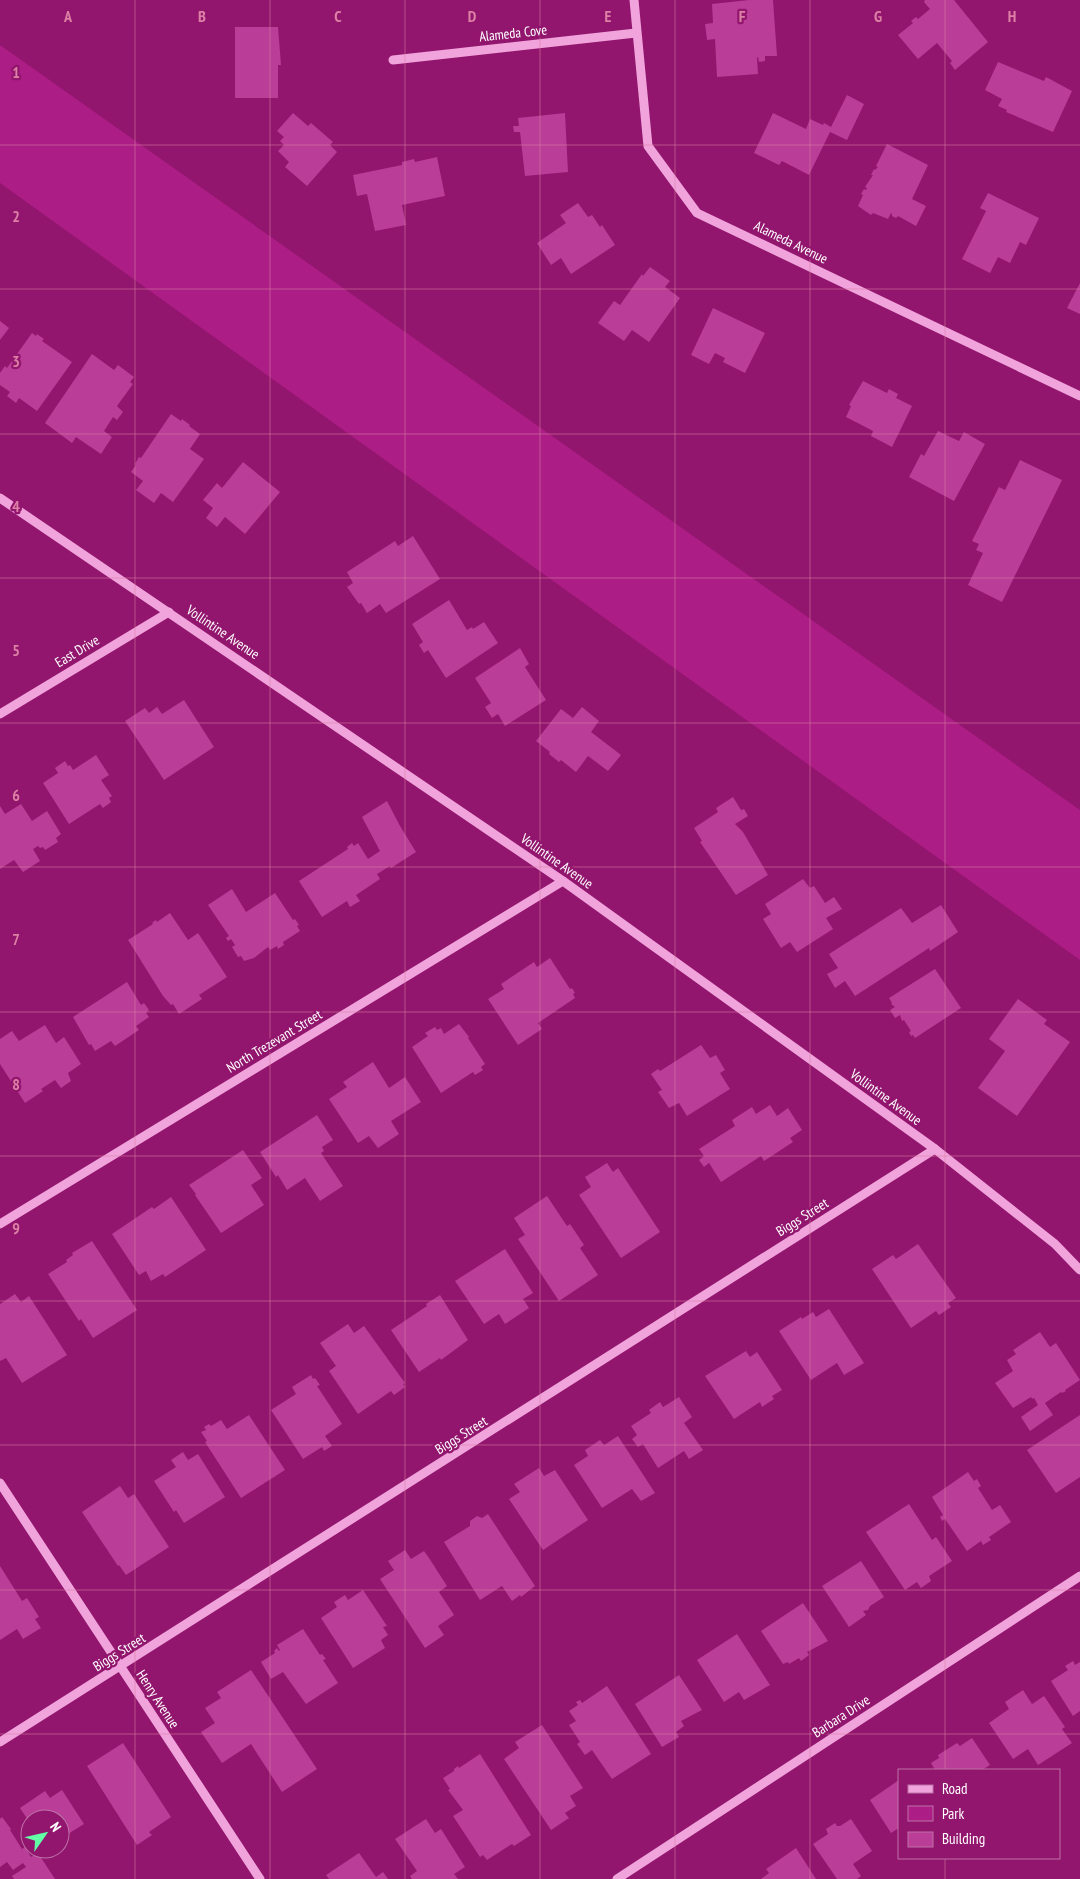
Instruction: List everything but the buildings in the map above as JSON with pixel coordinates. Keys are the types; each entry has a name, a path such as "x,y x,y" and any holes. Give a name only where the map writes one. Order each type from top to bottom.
{"street":[{"name":"Alameda Avenue","path":"634,0 648,146 698,213 1080,396"},
{"name":"Alameda Cove","path":"394,60 636,34"},
{"name":"Vollintine Avenue","path":"0,498 563,881 935,1149 1055,1244 1080,1270"},
{"name":"East Drive","path":"0,714 169,612"},
{"name":"North Trezevant Street","path":"0,1224 563,881"},
{"name":"Biggs Street","path":"0,1742 120,1668 935,1149"},
{"name":"Henry Avenue","path":"0,1483 260,1879"},
{"name":"Barbara Drive","path":"617,1879 1080,1576"}],"green space":[{"path":"0,45 1080,810 1080,960 0,183"}]}
